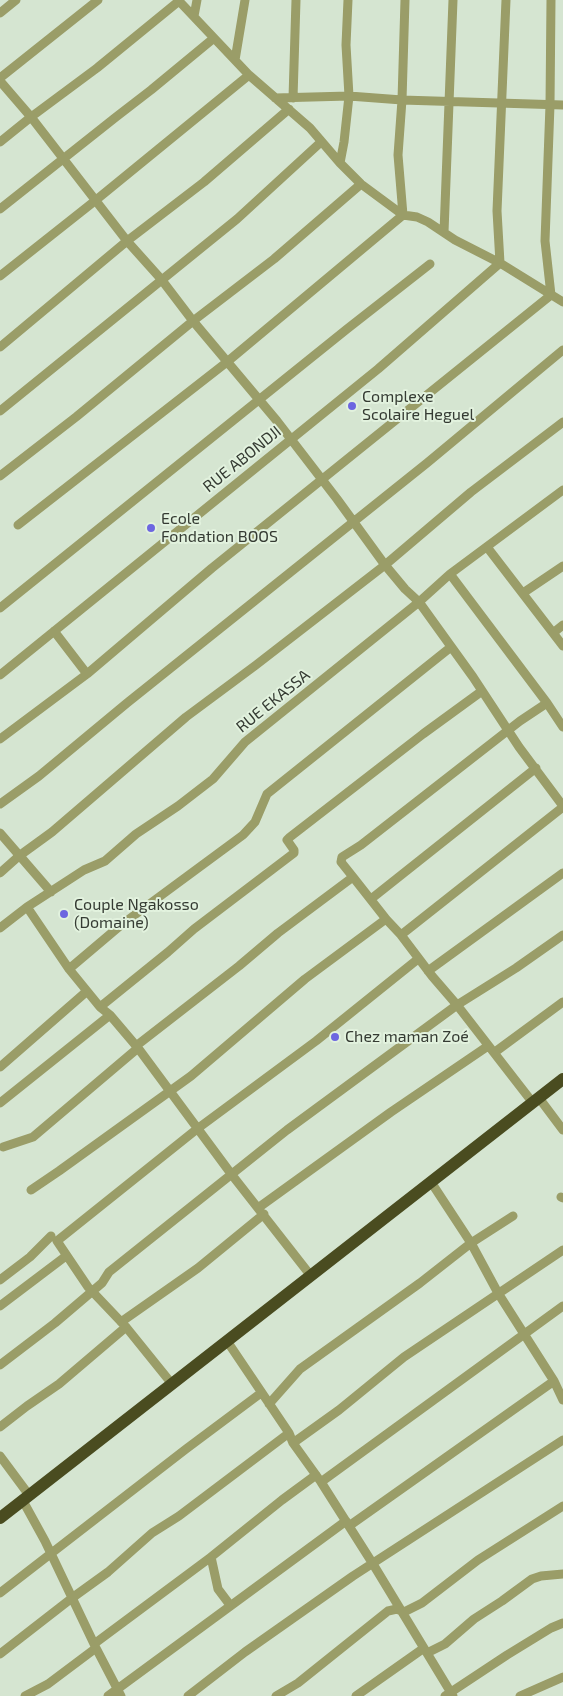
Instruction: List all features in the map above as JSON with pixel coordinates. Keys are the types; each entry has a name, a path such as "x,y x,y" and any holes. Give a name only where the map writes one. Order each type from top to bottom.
{"highway":[{"path":"0,1518 563,1080"}],"street":[{"path":"0,13 16,0"},
{"path":"98,0 0,80 127,240 277,421 385,565 405,589 419,602 563,806 400,935"},
{"path":"194,16 197,0"},
{"path":"235,60 245,0"},
{"path":"293,98 296,0"},
{"path":"340,163 349,96 346,45 348,0"},
{"path":"403,215 398,155 402,100 405,0"},
{"path":"444,232 448,102 452,63 454,0"},
{"path":"500,263 497,212 506,0"},
{"path":"551,0 550,105 545,242 551,296"},
{"path":"0,142 97,68 178,1 249,75 310,128 320,142 361,184 403,215 417,216 455,240 500,263 563,302"},
{"path":"0,209 214,38"},
{"path":"0,276 249,75"},
{"path":"275,98 349,96 448,102 563,105"},
{"path":"0,346 127,240 204,182 289,109"},
{"path":"0,411 237,219 320,142"},
{"path":"0,476 76,417 193,321 274,259 361,184"},
{"path":"18,525 227,362 403,215"},
{"name":"RUE ABONDJI","path":"0,675 378,369 500,263"},
{"path":"0,608 430,264"},
{"path":"0,739 87,674 212,568 551,296"},
{"path":"0,804 39,776 563,350"},
{"path":"0,873 19,856 52,832 186,716 256,665 385,565 471,492 563,422"},
{"name":"RUE EKASSA","path":"0,928 27,907 84,870 105,860 136,834 213,780 245,742 419,602 450,574 563,490"},
{"path":"487,547 563,646"},
{"path":"523,593 563,566"},
{"path":"450,574 548,703 562,725"},
{"path":"553,633 563,625"},
{"path":"54,631 87,674"},
{"path":"69,969 121,925 243,835 255,822 267,794 451,647"},
{"path":"100,1007 201,923 294,853 287,840 290,837 482,690"},
{"path":"548,703 520,721 509,732 361,845 342,857 341,862 492,1049 563,1130"},
{"path":"370,899 536,768"},
{"path":"0,833 51,892"},
{"path":"428,971 563,873"},
{"path":"3,1147 33,1137 137,1047 278,933 353,876"},
{"path":"27,907 86,992 110,1015 137,1047 232,1175 311,1276"},
{"path":"31,1190 170,1091 305,979 386,919"},
{"path":"0,1365 33,1341 102,1282 109,1272 287,1130 458,1005 563,935"},
{"path":"172,1384 124,1324 88,1287 57,1241 198,1128 316,1040 418,959"},
{"path":"0,1067 86,992"},
{"path":"0,1427 59,1384 124,1324 198,1268 261,1211 391,1112 563,1002"},
{"path":"0,1103 110,1015"},
{"path":"431,1182 471,1243 523,1336 554,1381 563,1400"},
{"path":"268,1404 300,1370 408,1292 471,1243 513,1216"},
{"path":"0,1280 51,1236"},
{"path":"293,1444 339,1410 404,1357 563,1250"},
{"path":"0,1306 66,1256"},
{"path":"25,1696 48,1684 212,1557 282,1500 319,1479 563,1306"},
{"path":"227,1341 373,1564 425,1650 449,1695 507,1655 551,1628 563,1623"},
{"path":"108,1696 120,1692 230,1605 554,1381"},
{"path":"0,1593 261,1393"},
{"path":"0,1654 108,1572 152,1534 179,1516 289,1433"},
{"path":"188,1696 244,1652 353,1576 563,1440"},
{"path":"0,1456 26,1498 95,1646 120,1692"},
{"path":"276,1696 286,1693 388,1611 394,1608 407,1612 422,1603 478,1560 563,1506"},
{"path":"212,1557 218,1589 230,1605"},
{"path":"356,1696 425,1650 445,1644 474,1618 502,1601 532,1579 541,1576 563,1574"},
{"path":"520,1696 563,1677"}],"place":[{"name":"Complexe Scolaire Heguel","path":"352,406"},
{"name":"Ecole Fondation BOOS","path":"151,528"},
{"name":"Couple Ngakosso (Domaine)","path":"64,914"},
{"name":"Chez maman Zoé","path":"335,1037"}]}
